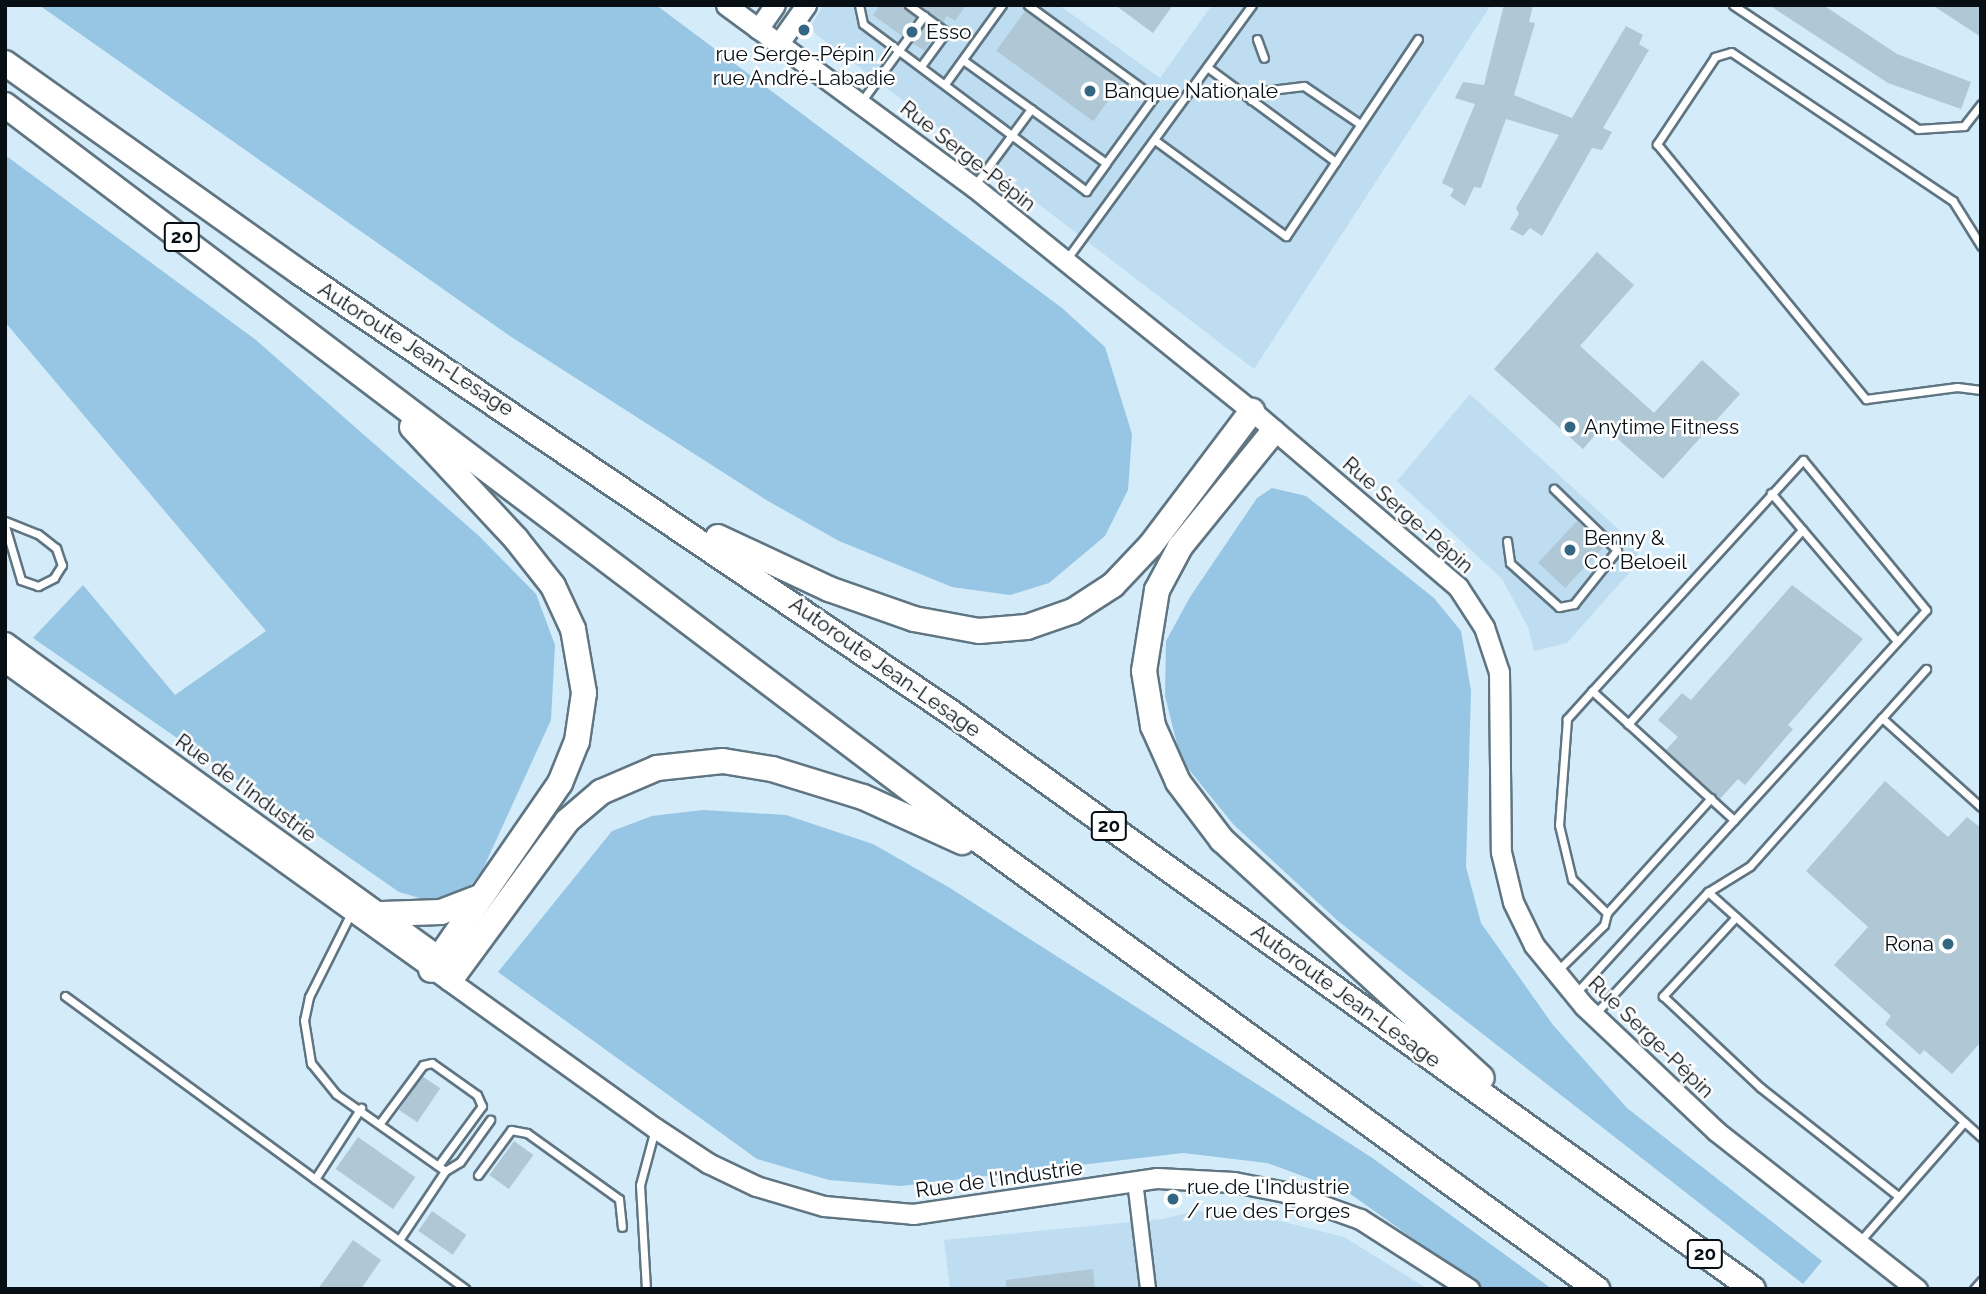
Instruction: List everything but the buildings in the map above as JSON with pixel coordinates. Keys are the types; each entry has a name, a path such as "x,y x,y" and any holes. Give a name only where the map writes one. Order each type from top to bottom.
{"highway":[{"name":"Autoroute Jean-Lesage","path":"5,62 302,274 646,502 953,714 1753,1289"},
{"name":"Autoroute Jean-Lesage","path":"5,105 1011,864 1597,1289"},
{"path":"358,370 538,565 562,600 578,646 584,693 573,756 552,794 477,898 441,968"},
{"path":"646,502 803,578 878,608 954,628 1014,629 1061,616 1113,585 1151,545 1252,411"},
{"path":"1273,432 1180,547 1157,590 1144,671 1158,738 1187,797 1234,853 1568,1156"},
{"path":"441,968 578,810 626,778 671,765 730,761 808,778 878,804 1011,864"},
{"path":"382,914 441,912 477,898"}],"street":[{"name":"Rue Serge-Pépin","path":"726,5 974,187 1252,411 1273,432 1436,565 1480,620 1496,658 1501,687 1498,803 1504,870 1519,918 1555,974 1593,1015 1716,1131 1917,1289"},
{"path":"758,29 775,5"},
{"path":"779,43 806,5"},
{"name":"Rue de l'Industrie","path":"5,642 382,914 441,968"},
{"name":"Rue de l'Industrie","path":"5,662 351,912 441,968 655,1128 708,1163 756,1186 802,1201 861,1212 940,1213 1135,1181 1219,1180 1327,1206 1392,1236 1469,1289"},
{"path":"1135,1181 1148,1289"}],"lane":[{"path":"859,5 863,24 945,84 952,94 1086,191 1154,97 1028,5"},
{"path":"909,5 946,32 921,66"},
{"path":"945,84 1002,5"},
{"path":"1066,261 1156,141 1252,5"},
{"path":"1733,5 1918,129 1964,126 1981,104"},
{"path":"861,103 925,16"},
{"path":"1257,39 1265,58"},
{"path":"1156,141 1286,236 1418,40"},
{"path":"1981,246 1953,201 1731,52 1714,57 1657,144 1866,399 1957,387 1981,390"},
{"path":"963,60 1106,163"},
{"path":"1207,67 1336,162"},
{"path":"1251,100 1262,91 1304,86 1360,124"},
{"path":"974,187 1031,109"},
{"path":"1574,995 1926,610 1803,460 1567,719 1559,825 1572,879 1607,913"},
{"path":"1507,541 1510,563 1559,607 1574,604 1617,550 1554,489"},
{"path":"1771,493 1897,641"},
{"path":"5,523 38,534 56,548 62,565 54,578 38,586 21,580 5,523"},
{"path":"1628,724 1802,530"},
{"path":"1593,1015 1707,892 1750,866 1926,669"},
{"path":"1592,691 1734,820"},
{"path":"1882,718 1981,807"},
{"path":"1555,974 1604,925 1607,913 1711,799"},
{"path":"1707,892 1981,1137"},
{"path":"351,912 318,972 309,997 304,1033 311,1063 336,1094 360,1108 445,1171"},
{"path":"1736,917 1663,996 1761,1088 1897,1195"},
{"path":"65,996 466,1289"},
{"path":"380,1123 423,1065 432,1063 477,1095 482,1105 438,1166"},
{"path":"315,1179 360,1108"},
{"path":"399,1240 445,1171 460,1161 490,1120"},
{"path":"1857,1244 1897,1195 1964,1122"},
{"path":"646,1289 640,1185 655,1128"},
{"path":"478,1175 511,1130 527,1133 619,1199 622,1227"},
{"path":"1974,1289 1981,1281"}],"shaded area":[{"path":"39,5 656,5 1062,308 1105,347 1132,434 1128,490 1105,536 1049,583 1010,595 952,587 839,541 768,501 507,334"},
{"path":"824,5 1059,5 1160,78 1212,5 1491,5 1254,369 812,31 811,25"},
{"path":"5,155 256,340 479,536 536,594 555,645 551,720 483,869 467,890 430,901 399,892 33,638 83,585 175,695 266,631 5,322"},
{"path":"1470,394 1638,547 1637,564 1567,643 1534,651 1528,627 1502,579 1397,481"},
{"path":"1272,488 1306,496 1434,598 1461,631 1471,691 1466,867 1481,923 1553,1025 1627,1108 1822,1261 1803,1284 1338,921 1234,825 1181,760 1165,696 1166,641 1190,597 1257,498"},
{"path":"703,810 786,815 873,844 950,888 1371,1157 1552,1289 1484,1289 1349,1193 1267,1163 1183,1153 901,1186 829,1180 757,1159 498,972 612,831 652,816"},
{"path":"1195,1211 1244,1212 1344,1237 1428,1289 950,1289 944,1240 1163,1219"}],"place":[{"name":"rue Serge-Pépin / rue André-Labadie","path":"804,30"},
{"name":"Esso","path":"912,32"},
{"name":"Banque Nationale","path":"1090,91"},
{"name":"Anytime Fitness","path":"1570,427"},
{"name":"Benny & Co. Beloeil","path":"1570,550"},
{"name":"Rona","path":"1948,944"},
{"name":"rue de l'Industrie / rue des Forges","path":"1173,1199"}]}
